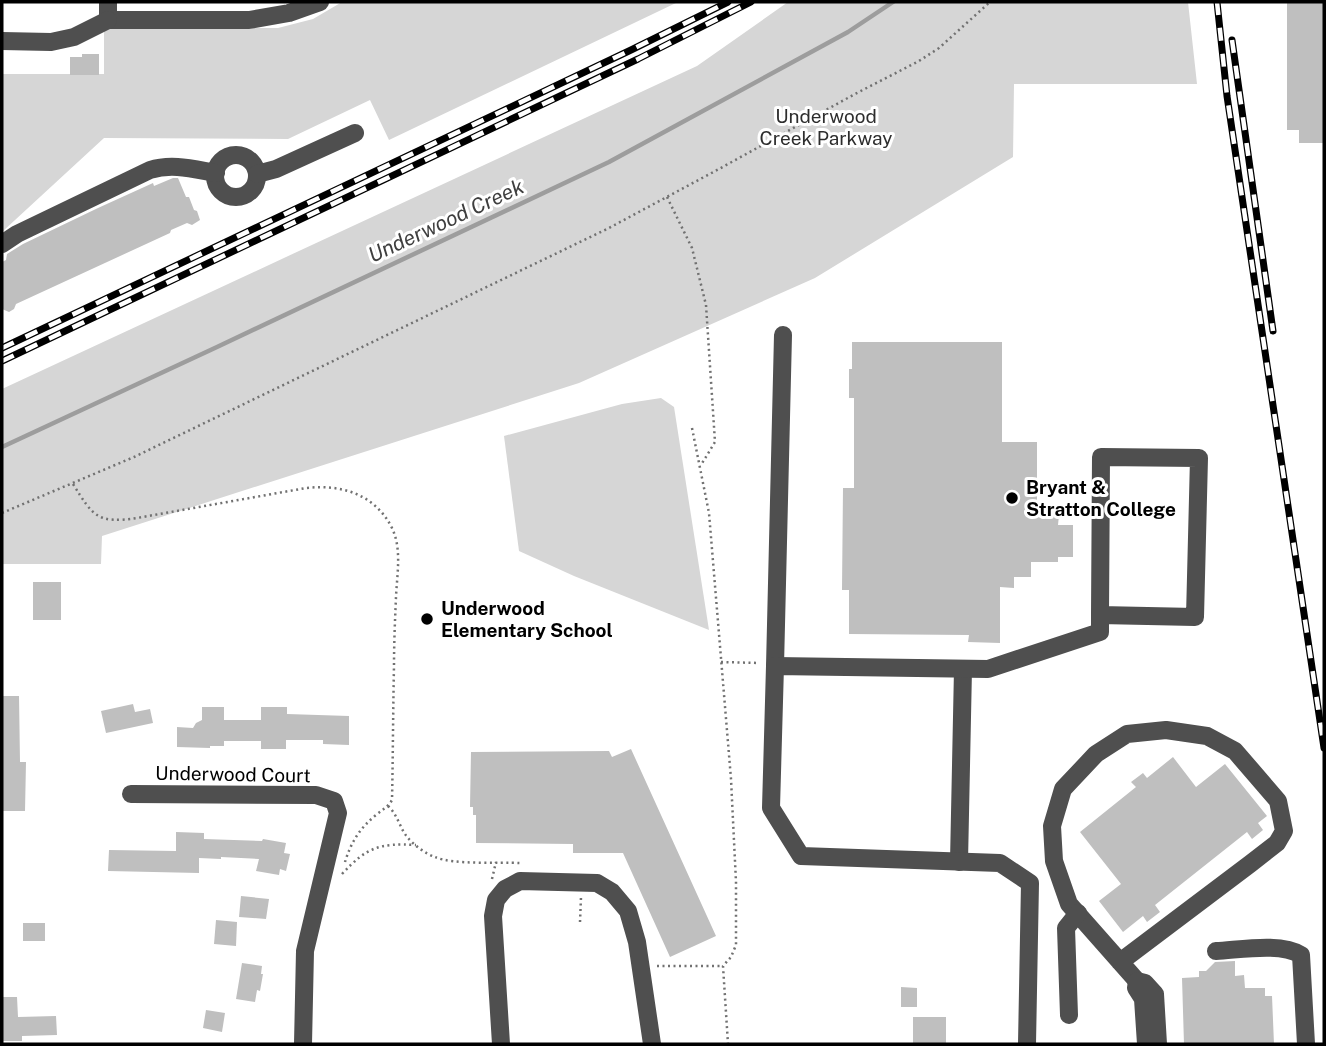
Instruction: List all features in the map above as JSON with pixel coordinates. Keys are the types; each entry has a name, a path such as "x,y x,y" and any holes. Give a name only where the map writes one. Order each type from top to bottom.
{"street":[{"path":"108,2 108,20"},
{"path":"2,41 51,42 74,37 108,20 249,20 289,13 320,2"},
{"path":"257,174 276,169 355,133"},
{"path":"232,155 250,160 257,174 256,182 245,195 225,193 216,180 216,173 222,161 232,155"},
{"path":"2,244 17,234 162,166 216,173"},
{"path":"783,335 771,808 801,856 1000,863 1030,884 1061,881"},
{"path":"776,664 988,669 1100,632 1100,615 1101,457 1199,458 1195,617 1100,615"},
{"path":"959,862 963,669"},
{"path":"1120,962 1277,843 1283,831 1278,802 1235,751 1207,736 1166,730 1127,734 1096,754 1063,789 1052,826 1054,861 1069,904 1078,913 1120,962 1137,981 1145,983 1155,995 1158,1044"},
{"name":"Underwood Court","path":"131,794 316,794 334,801 338,813 304,951 303,1044"},
{"path":"501,1044 493,916 496,900 505,889 520,881 597,883 612,892 628,911 637,942 652,1044"},
{"path":"1027,1044 1030,884"},
{"path":"1069,1015 1066,928 1078,913"},
{"path":"1216,951 1293,949 1301,955 1306,1044"},
{"path":"1137,981 1136,988 1143,999 1146,1044"}],"path":[{"path":"2,513 134,457 609,228 919,61 939,48 990,2"},
{"path":"667,197 692,248 706,305 715,442 700,467"},
{"path":"692,428 709,513 731,779 736,945 723,966 728,1044"},
{"path":"73,483 93,513 109,521 330,486 362,497 380,512 395,536 398,559 392,800 359,831 349,847 342,874 369,850 384,845 416,845"},
{"path":"721,662 776,664"}],"green space":[{"path":"342,2 678,2 389,140 370,100 288,139 104,138 2,232 2,74 104,74 104,28 278,28 313,19"},
{"name":"Underwood Creek Parkway","path":"788,2 1188,2 1197,84 1014,84 1013,157 815,278 579,383 102,536 101,564 2,564 2,389 697,66"},
{"path":"661,398 674,407 709,630 519,551 504,436 622,404"}],"building":[{"path":"1287,2 1324,2 1324,143 1299,143 1299,130 1287,130"},
{"path":"82,54 99,54 99,75 70,75 70,57 82,57"},
{"path":"178,178 200,220 192,225 187,223 171,230 170,233 16,304 9,312 2,309 2,262 6,260 7,254 98,208 153,183 154,186"},
{"path":"852,342 1002,342 1002,442 1037,442 1037,504 1046,505 1046,515 1059,515 1058,525 1073,525 1073,557 1058,557 1058,562 1031,562 1031,577 1014,577 1014,588 1000,587 1000,643 968,642 969,635 849,634 849,590 842,590 843,488 854,488 854,398 849,398"},
{"path":"33,582 61,582 61,620 33,620"},
{"path":"2,696 19,696 20,762 26,762 25,811 2,811"},
{"path":"133,704 135,712 150,709 153,723 106,733 101,711"},
{"path":"202,707 224,707 224,720 261,720 261,707 287,707 287,714 349,716 349,745 323,744 323,740 286,740 286,749 261,749 261,741 224,741 224,746 210,748 177,747 177,727 193,728 202,720"},
{"path":"631,749 716,936 670,957 623,853 573,853 573,844 476,843 476,815 473,815 473,807 470,807 471,752 609,751 612,757"},
{"path":"1173,757 1196,787 1225,764 1267,816 1258,823 1263,830 1252,839 1247,832 1155,905 1160,912 1147,922 1143,916 1123,932 1099,901 1121,884 1080,832 1136,787 1131,782 1143,773 1147,778"},
{"path":"176,832 204,833 204,839 263,839 286,843 284,853 290,854 286,871 280,869 279,875 256,871 259,859 221,857 199,858 199,873 108,871 109,850 176,851"},
{"path":"241,896 269,899 266,919 239,917"},
{"path":"216,920 237,922 236,946 214,944"},
{"path":"23,923 45,923 45,941 23,941"},
{"path":"1235,961 1235,976 1244,975 1245,988 1265,988 1265,996 1272,996 1274,1044 1184,1044 1182,978 1199,977 1199,971 1206,971 1215,962"},
{"path":"242,963 262,966 260,991 257,990 255,1002 236,999"},
{"path":"901,987 917,988 917,1007 901,1007"},
{"path":"2,997 17,997 18,1017 56,1016 57,1035 22,1036 22,1041 2,1041"},
{"path":"206,1010 225,1013 222,1032 203,1028"},
{"path":"913,1017 946,1017 946,1044 913,1044"}],"waterway":[{"name":"Underwood Creek","path":"2,447 609,162 848,32 893,2"}],"railway":[{"path":"2,348 728,2"},
{"path":"2,361 638,59 751,2"},
{"path":"1217,2 1227,96 1324,748"},
{"path":"1232,40 1273,331"}],"place":[{"name":"Bryant & Stratton College","path":"1012,498"},
{"name":"Underwood Elementary School","path":"427,619"}]}
